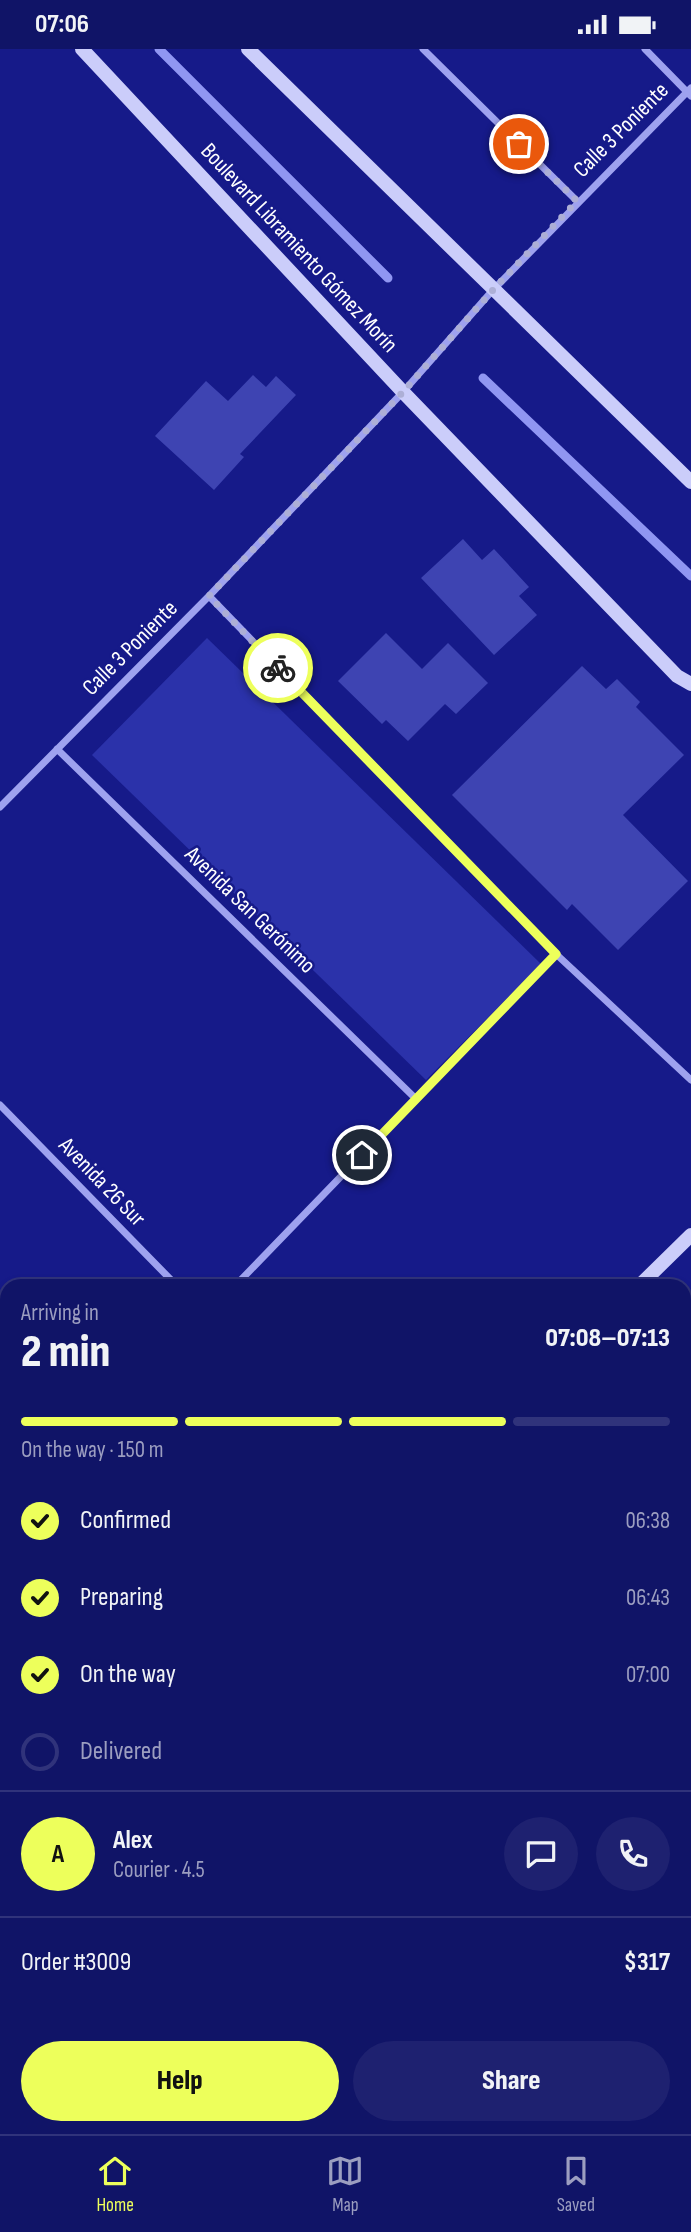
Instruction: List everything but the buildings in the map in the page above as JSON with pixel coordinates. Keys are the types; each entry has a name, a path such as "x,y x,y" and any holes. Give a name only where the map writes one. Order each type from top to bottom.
{"main road":[{"name":"Boulevard Libramiento Gómez Morín","path":"82,49 403,392 677,675 691,684"},
{"path":"248,49 492,291 691,482"},
{"path":"677,675 691,694"},
{"path":"646,1279 691,1235"}],"street":[{"path":"423,49 577,201"},
{"path":"645,49 690,92"},
{"name":"Calle 3 Poniente","path":"0,807 209,596 403,392 492,291 577,201 690,92"},
{"path":"209,596 556,954 691,1080"},
{"name":"Avenida San Gerónimo","path":"57,749 416,1099"},
{"path":"242,1279 556,954"},
{"name":"Avenida 26 Sur","path":"0,1105 170,1279"}],"shaded area":[{"path":"207,638 541,964 426,1080 92,755"}],"waterway":[{"path":"159,49 388,278"},
{"path":"483,378 691,576"}],"way so far":[{"path":"278,668 209,596 403,392 492,291 577,201 519,144"}],"route":[{"path":"278,668 556,954 362,1155"}]}
